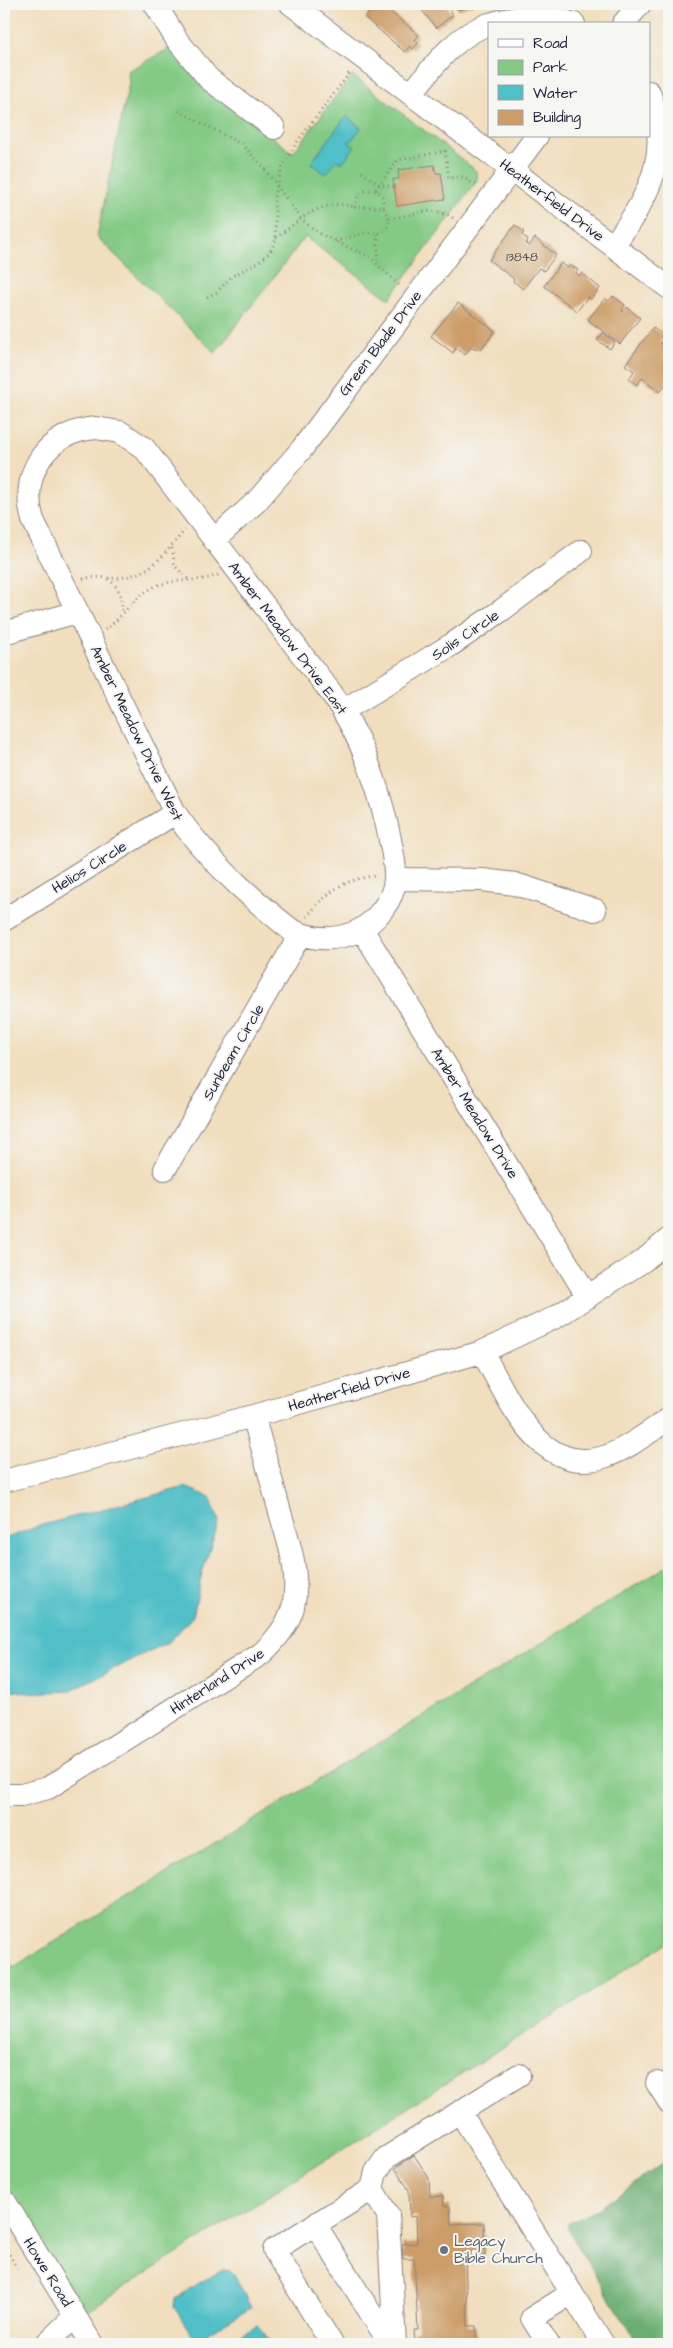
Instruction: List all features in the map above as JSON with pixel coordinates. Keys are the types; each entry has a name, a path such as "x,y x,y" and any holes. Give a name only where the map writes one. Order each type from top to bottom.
{"street":[{"path":"155,4 177,40 209,79 274,128"},
{"path":"625,22 640,4"},
{"name":"Heatherfield Drive","path":"302,6 411,94 669,288"},
{"path":"498,22 520,16 534,16 560,19 568,22"},
{"path":"411,94 448,50 474,30 488,25"},
{"path":"613,246 646,196 656,168 658,129 650,96"},
{"name":"Green Blade Drive","path":"214,540 256,502 301,450 535,138"},
{"name":"Amber Meadow Drive East","path":"58,441 84,429 96,428 120,432 135,441 158,464 344,710 372,771 390,839 382,879 391,894 383,909 362,929"},
{"name":"Amber Meadow Drive West","path":"58,441 47,450 34,467 30,479 28,505 33,520 175,813 200,847 223,871 264,908 305,922 311,938 335,938 362,929"},
{"name":"Solis Circle","path":"344,710 451,645 502,610 581,551"},
{"path":"4,634 78,612"},
{"name":"Helios Circle","path":"4,920 175,813"},
{"path":"382,879 474,880 515,884 595,910"},
{"name":"Sunbeam Circle","path":"165,1169 305,922"},
{"name":"Amber Meadow Drive","path":"362,929 588,1298"},
{"name":"Heatherfield Drive","path":"4,1481 253,1416 482,1352 556,1317 588,1298 643,1262 669,1239"},
{"path":"482,1352 528,1430 550,1451 564,1457 590,1459 607,1456 669,1419"},
{"name":"Hinterland Drive","path":"4,1795 21,1795 48,1788 247,1664 274,1642 285,1626 293,1607 296,1580 292,1554 253,1416"},
{"path":"395,2344 388,2215 372,2189 376,2172 386,2158 519,2075"},
{"path":"657,2083 669,2102"},
{"path":"460,2112 603,2344"},
{"path":"332,2344 274,2250 372,2189"},
{"name":"Howe Road","path":"4,2200 92,2344"},
{"path":"315,2224 390,2344"},
{"path":"548,2344 532,2318 572,2293"},
{"path":"46,2344 75,2316"}],"path":[{"path":"276,239 274,195 276,185 291,151 351,70"},
{"path":"179,111 241,144 254,155 301,219 320,234 364,253 380,264 402,288"},
{"path":"376,190 394,163 402,158 445,151 449,178 462,177 478,186"},
{"path":"362,172 384,187 394,187"},
{"path":"334,241 365,233 377,234 384,231 389,222 383,207 382,196 376,190 363,191 358,196 354,207"},
{"path":"207,297 217,292 232,276 265,257 276,239 301,219 324,206 339,203 354,207 383,207"},
{"path":"389,218 430,210 444,212 454,219"},
{"path":"377,234 380,264"},
{"path":"179,523 190,538"},
{"path":"84,588 80,580 91,577 120,578 143,571 155,564 185,530"},
{"path":"172,546 171,554 174,566 189,581"},
{"path":"213,567 225,582"},
{"path":"105,630 131,602 158,586 200,581 219,575"},
{"path":"105,577 114,583 120,593 122,613"},
{"path":"101,622 108,638"},
{"path":"376,867 382,879"},
{"path":"305,922 328,893 338,886 363,877 382,879"},
{"path":"4,2246 17,2268"}],"green space":[{"path":"172,47 207,87 293,153 352,75 473,168 477,172 477,181 389,299 305,237 215,353 97,237 129,83 128,71"},
{"path":"669,1565 669,1942 82,2314 4,2182 4,1973"},
{"path":"669,2159 669,2344 639,2344 578,2248 567,2224 598,2209"}],"water":[{"path":"346,116 361,128 349,143 355,146 342,163 337,160 326,174 311,163"},
{"path":"185,1487 210,1497 219,1521 202,1573 193,1616 170,1641 69,1691 26,1693 4,1688 4,1539 39,1526"},
{"path":"223,2270 234,2274 251,2308 197,2339 194,2338 174,2307 175,2299 198,2283"},
{"path":"257,2325 271,2344 223,2344"}],"building":[{"path":"376,4 381,4 419,35 415,40 418,43 413,49 410,46 405,52 365,18"},
{"path":"417,4 446,4 453,15 436,28"},
{"path":"455,4 476,4 458,10"},
{"path":"434,165 436,173 441,173 445,199 397,206 393,179 399,179 398,170"},
{"path":"515,225 524,232 522,235 528,240 526,243 529,246 535,238 556,255 544,271 539,268 523,289 513,281 514,279 489,260"},
{"path":"561,263 568,268 570,265 578,270 576,273 580,276 582,273 600,288 591,299 588,297 577,311 544,286"},
{"path":"613,296 625,305 622,310 623,312 627,307 640,318 620,344 588,320 605,298 609,301"},
{"path":"458,303 495,331 480,350 471,347 465,355 456,348 453,353 431,336"},
{"path":"653,328 662,334 660,337 663,339 660,343 668,348 669,346 669,380 660,392 642,378 637,385 629,379 634,371 625,365"},
{"path":"603,333 615,342 610,349 597,340"},
{"name":"Legacy Bible Church","path":"414,2155 429,2178 430,2197 443,2196 444,2206 450,2206 451,2224 484,2223 485,2256 465,2257 468,2326 476,2326 477,2344 415,2344 414,2330 418,2330 414,2259 403,2259 402,2244 417,2243 416,2216 410,2217 409,2190 395,2168"}],"place":[{"name":"Legacy Bible Church","path":"444,2250"}]}
